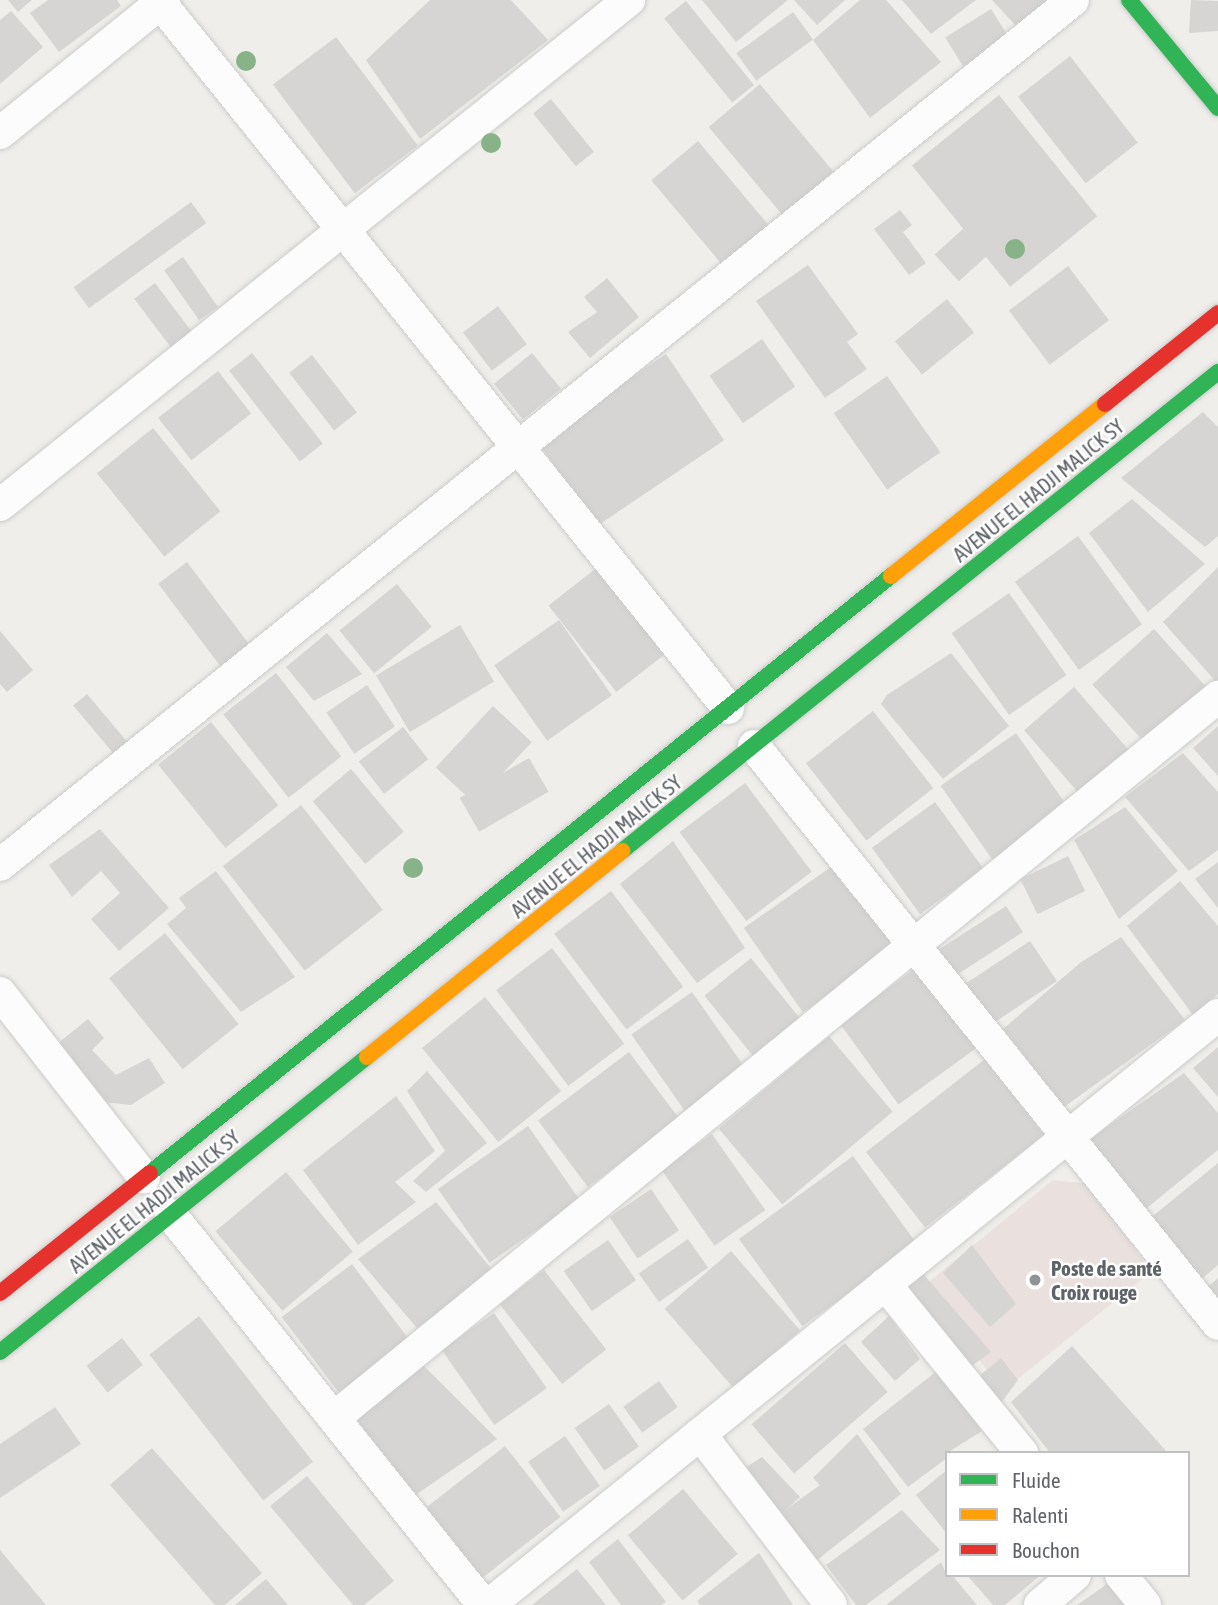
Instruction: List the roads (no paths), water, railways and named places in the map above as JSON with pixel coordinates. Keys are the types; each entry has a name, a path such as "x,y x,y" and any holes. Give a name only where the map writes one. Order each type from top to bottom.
{"street":[{"path":"0,505 629,0"},
{"path":"0,865 1073,0"},
{"path":"1129,0 1218,108"},
{"path":"0,133 161,1 517,449 728,708"},
{"name":"AVENUE EL HADJI MALICK SY","path":"0,1293 1218,313"},
{"name":"AVENUE EL HADJI MALICK SY","path":"0,1352 754,746 1215,382"},
{"path":"334,1418 1218,697"},
{"path":"754,746 1218,1324"},
{"path":"0,993 144,1177"},
{"path":"489,1605 1218,1014"},
{"path":"171,1215 483,1605"},
{"path":"885,1284 1020,1451"},
{"path":"700,1434 831,1605"},
{"path":"1040,1605 1073,1577"},
{"path":"1123,1577 1145,1605"}],"place":[{"name":"Poste de santé Croix rouge","path":"1035,1280"}]}
